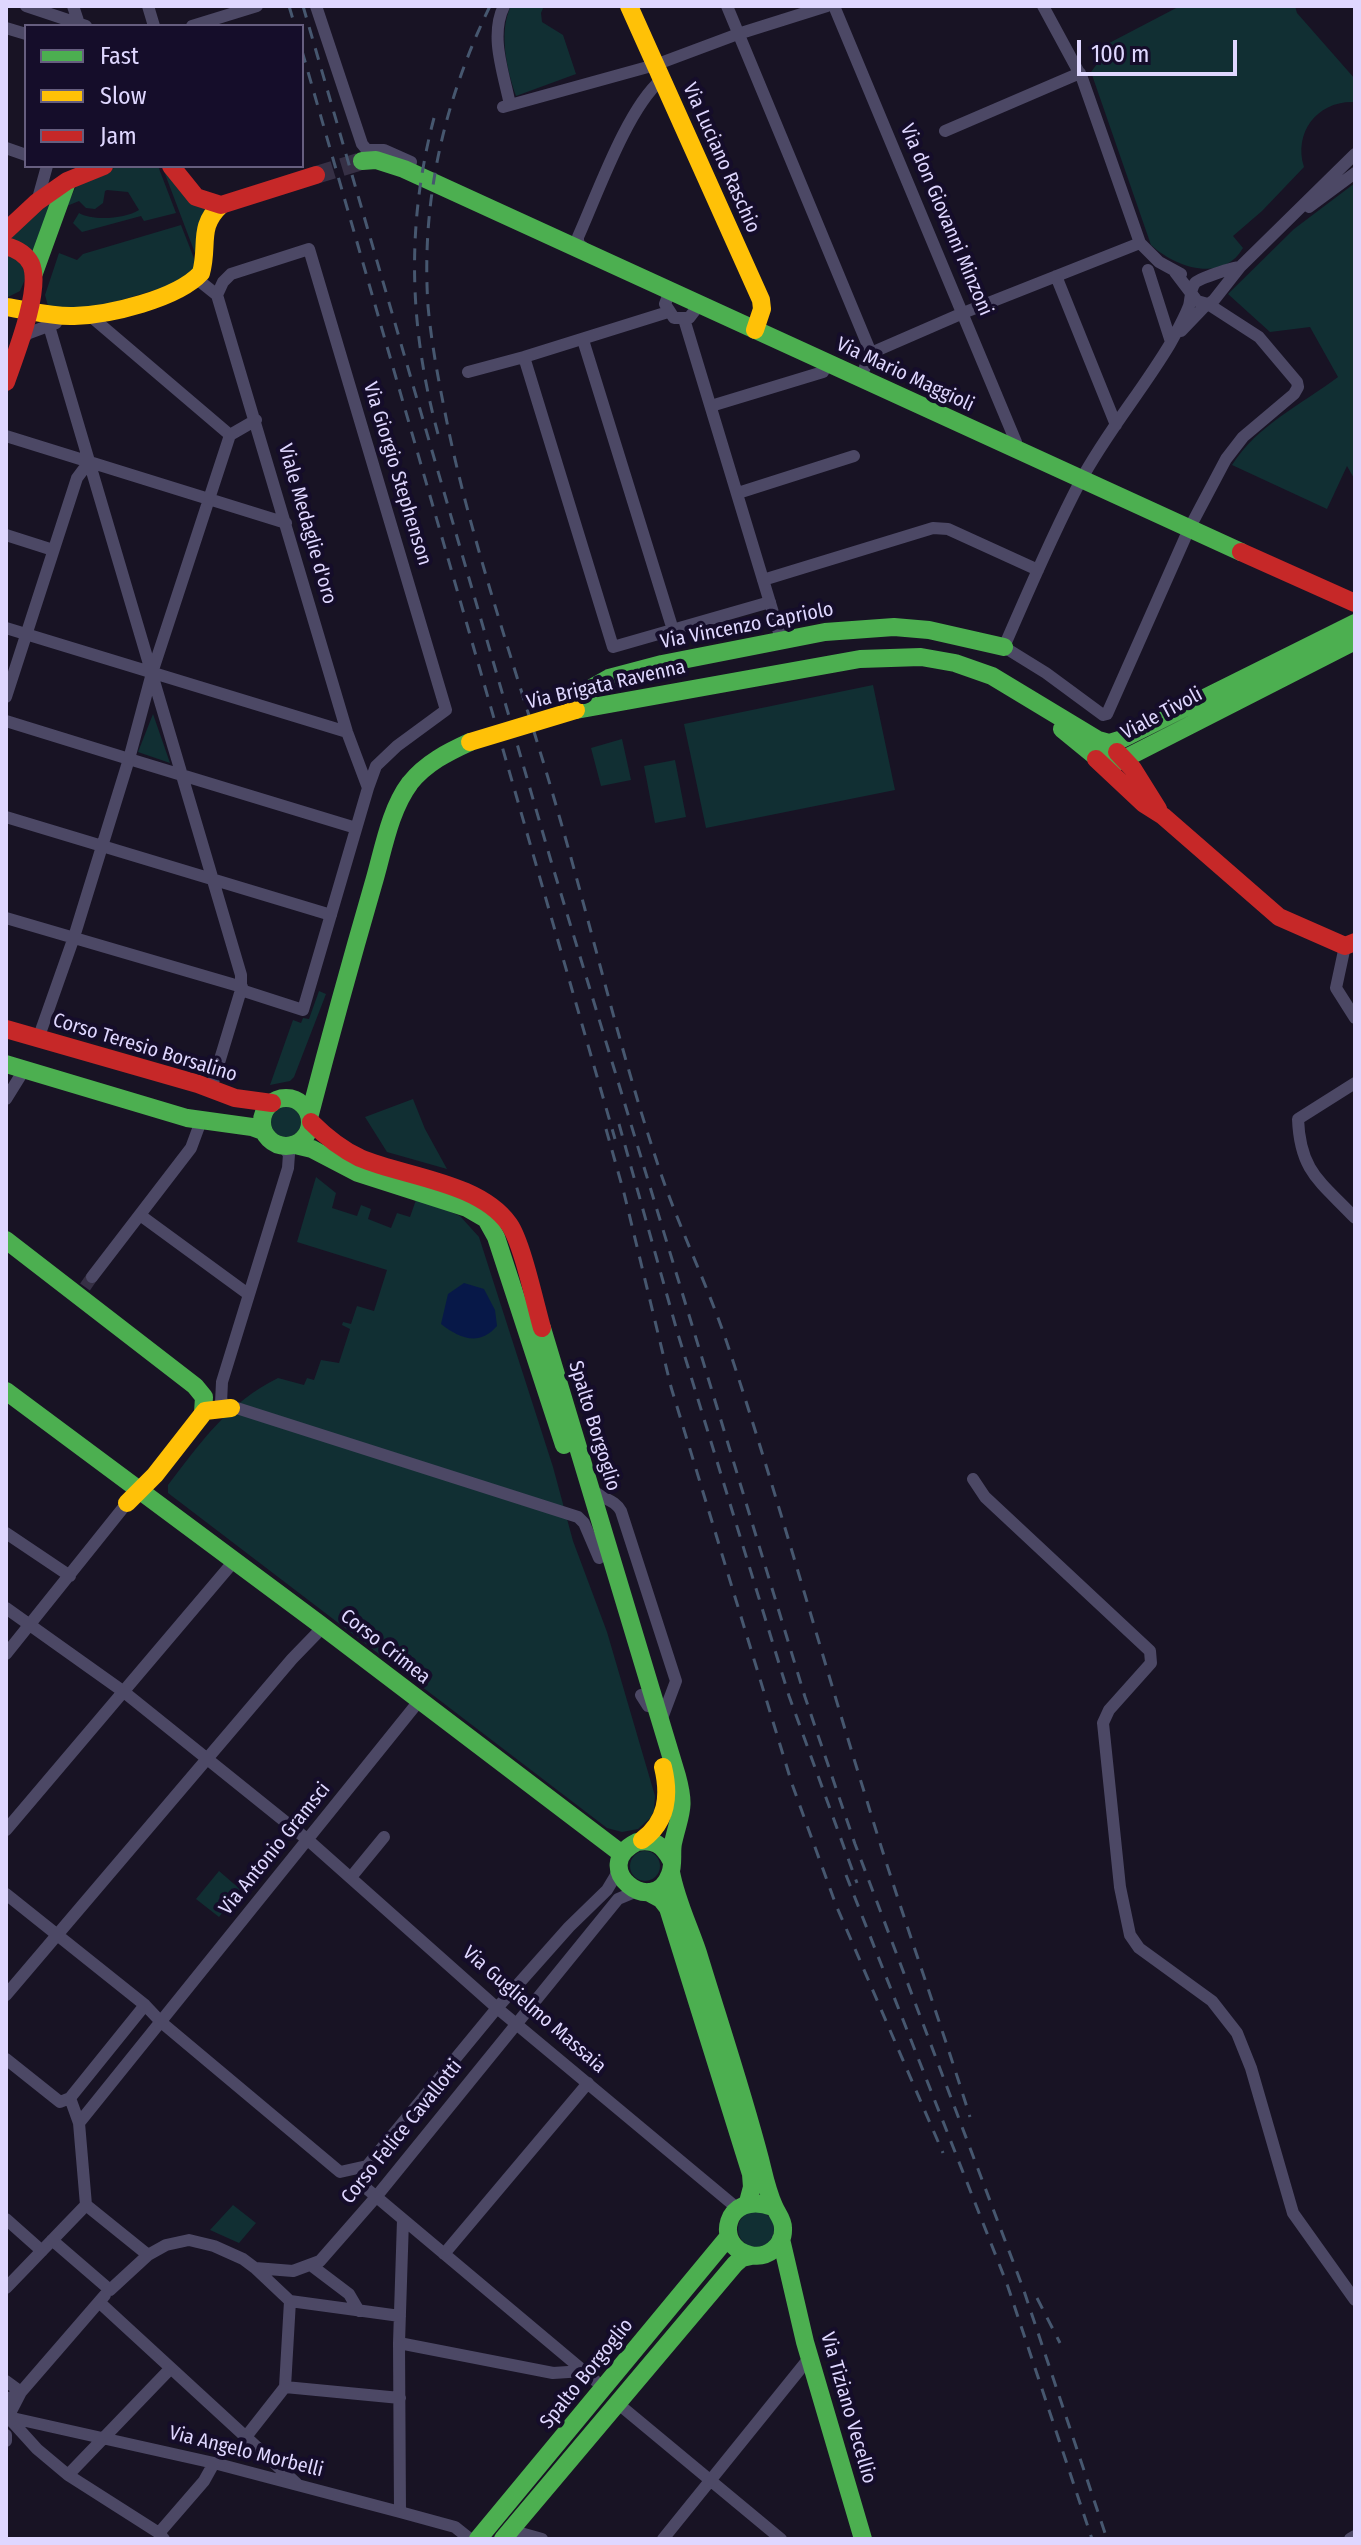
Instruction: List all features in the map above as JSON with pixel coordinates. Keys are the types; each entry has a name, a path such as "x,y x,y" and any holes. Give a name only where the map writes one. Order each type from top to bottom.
{"main road":[{"name":"Via Luciano Raschio","path":"629,6 761,300 762,309 755,330"},
{"name":"Via Mario Maggioli","path":"362,161 389,164 438,185 1355,603"},
{"path":"6,231 70,174 96,168"},
{"path":"173,168 195,197 214,204 316,175"},
{"path":"6,382 20,340 33,281 70,174"},
{"path":"6,307 82,315 172,293 197,279 205,255 204,226 214,204"},
{"path":"6,246 24,254 33,281 22,301 6,307"},
{"name":"Via Vincenzo Capriolo","path":"576,710 594,685 609,678 781,639 845,629 903,626 956,633 1004,647"},
{"name":"Viale Tivoli","path":"1125,759 1354,631"},
{"name":"Viale Tivoli","path":"1028,699 1094,748 1122,739 1354,631"},
{"name":"Via Brigata Ravenna","path":"310,1118 388,831 410,783 431,761 470,742 576,710 860,659 896,656 932,658 969,667 1005,683 1028,699"},
{"path":"1141,783 1136,770 1137,761 1155,741"},
{"path":"1094,748 1125,759 1163,816"},
{"path":"1094,748 1137,799 1163,816 1272,913 1296,926 1350,944"},
{"name":"Via Brigata Ravenna","path":"278,1101 298,1093 306,1082 344,984"},
{"name":"Corso Teresio Borsalino","path":"6,1029 242,1100 278,1101"},
{"path":"15,1067 201,1121 252,1127 263,1131 270,1139 289,1145 306,1135 310,1118 302,1104 278,1101 262,1118 263,1131"},
{"name":"Spalto Borgoglio","path":"310,1118 328,1139 353,1155 483,1199 506,1218 514,1234 589,1486 662,1710 683,1806 681,1825 672,1846 671,1866"},
{"name":"Spalto Borgoglio","path":"289,1145 318,1152 358,1173 467,1208 482,1215 490,1224 599,1558 668,1790 659,1822 653,1832 642,1840"},
{"path":"6,1240 188,1379 203,1394 203,1413"},
{"name":"Corso Crimea","path":"6,1391 120,1476 134,1497 158,1504 235,1560 621,1862"},
{"path":"134,1497 203,1413 231,1408"},
{"path":"155,1475 151,1493 158,1504"},
{"path":"671,1866 662,1887 642,1892 627,1885 621,1862 630,1845 642,1840 661,1845 671,1866 773,2207 782,2218 781,2239"},
{"name":"Spalto Borgoglio","path":"506,2534 729,2236 729,2221 752,2187 751,2174 668,1908 661,1899 642,1892"},
{"path":"742,2205 757,2201 773,2207"},
{"path":"729,2236 737,2249 780,2262 792,2289"},
{"name":"Spalto Borgoglio","path":"478,2539 738,2260 777,2246 781,2239"},
{"name":"Via Tiziano Vecellio","path":"781,2239 810,2357 863,2539"}],"street":[{"path":"26,6 79,24"},
{"path":"198,24 257,6"},
{"path":"316,6 357,136 367,150 384,150 411,162"},
{"path":"504,6 498,18 497,31 506,106 658,73 738,34 827,6"},
{"path":"727,6 871,353"},
{"name":"Via don Giovanni Minzoni","path":"834,6 1016,442 1013,449"},
{"path":"1043,6 1080,73 1140,243 1151,256 1175,272 1199,302 1214,297"},
{"path":"601,259 580,246 578,237 658,73"},
{"path":"945,131 1080,73"},
{"path":"1171,342 1271,235 1355,154"},
{"path":"37,202 46,168"},
{"path":"186,168 199,198 214,204"},
{"path":"1271,235 1355,173"},
{"path":"860,379 871,353 1140,243"},
{"name":"Via Giorgio Stephenson","path":"217,295 231,274 309,249 446,710 397,746 376,766 368,788"},
{"path":"1004,647 1081,480 1171,342 1187,311 1194,285 1240,267"},
{"path":"1148,270 1171,342"},
{"path":"1175,272 1215,284 1214,297 1229,316 1259,337 1298,387 1232,450 1189,529"},
{"path":"1056,276 1116,425"},
{"path":"197,279 217,295"},
{"path":"670,291 665,304 674,318 684,319 693,315 699,305"},
{"name":"Viale Medaglie d'oro","path":"217,295 347,732 368,788"},
{"path":"468,372 668,312"},
{"path":"20,340 29,333 82,315 230,435"},
{"path":"684,319 781,639"},
{"path":"49,326 241,975 241,989 211,1089"},
{"path":"583,340 673,630"},
{"name":"Via Vincenzo Capriolo","path":"524,357 613,647 770,602"},
{"path":"711,406 823,372 827,364"},
{"path":"38,1039 74,937 152,673 230,435 256,420"},
{"path":"6,436 286,523"},
{"path":"738,493 854,456"},
{"path":"6,697 77,478 89,462"},
{"path":"763,580 933,528 948,529 1038,570"},
{"name":"Via Vincenzo Capriolo","path":"1004,647 1103,715 1108,711 1189,529"},
{"path":"6,535 53,550"},
{"path":"6,628 347,732"},
{"path":"6,721 356,828"},
{"path":"6,918 303,1010 368,788"},
{"path":"6,817 331,915"},
{"path":"1350,944 1336,988 1355,1018"},
{"path":"6,1099 15,1067"},
{"path":"1355,1083 1298,1119 1298,1143 1306,1167 1355,1218"},
{"path":"58,1280 78,1291 89,1282 191,1148 201,1121"},
{"path":"289,1145 288,1168 222,1382 220,1400 231,1408 576,1516 584,1523 599,1558"},
{"path":"140,1215 248,1294"},
{"path":"188,1379 209,1390 216,1389 222,1382"},
{"path":"973,1479 985,1497 1150,1651 1151,1663 1109,1710 1103,1723 1120,1887 1130,1935 1139,1948 1212,2001 1237,2033 1248,2059 1293,2213 1355,2300"},
{"path":"589,1486 597,1496 614,1501 621,1511 663,1629 676,1681 662,1710 648,1706 641,1695"},
{"path":"6,1654 134,1497"},
{"path":"6,1533 70,1576"},
{"path":"6,1830 235,1560"},
{"name":"Via Guglielmo Massaia","path":"6,1608 124,1692 308,1840 497,2008 742,2205"},
{"path":"6,1995 292,1659 323,1627"},
{"name":"Via Antonio Gramsci","path":"79,2123 419,1701"},
{"path":"352,1876 384,1837"},
{"name":"Corso Felice Cavallotti","path":"161,2022 340,2172 367,2166 497,2008 569,1927 607,1890 621,1862"},
{"name":"Corso Felice Cavallotti","path":"312,2266 331,2251 618,1899 642,1892"},
{"path":"6,1894 56,1937 145,2005 161,2022"},
{"path":"6,2059 60,2102 70,2098 145,2005"},
{"path":"444,2254 588,2083"},
{"path":"70,2098 79,2123 86,2205 148,2255"},
{"path":"367,2166 363,2183 376,2197 781,2539"},
{"path":"6,2288 86,2205"},
{"path":"6,2219 42,2251"},
{"path":"400,2512 399,2343 403,2220"},
{"path":"52,2240 110,2290"},
{"path":"214,2463 204,2481 161,2536 68,2475 7,2419 21,2392 99,2302 148,2255 166,2245 189,2240 214,2246 243,2259 290,2301 400,2316"},
{"path":"255,2268 285,2271 312,2266 349,2294 359,2311"},
{"path":"245,2438 285,2387 290,2301"},
{"path":"99,2302 298,2485"},
{"path":"399,2343 553,2373 584,2371"},
{"path":"663,2539 810,2357"},
{"path":"68,2475 170,2369"},
{"path":"6,2381 21,2392"},
{"path":"285,2387 400,2398"},
{"path":"6,2400 21,2392"},
{"name":"Via Angelo Morbelli","path":"7,2419 214,2463 455,2527 470,2539"},
{"path":"506,2534 542,2539"}],"green space":[{"path":"511,6 544,6 542,22 563,35 576,74 516,96 504,39"},
{"path":"1180,6 1295,6 1297,13 1355,79 1355,102 1330,106 1312,121 1302,142 1304,167 1233,236 1243,248 1234,259 1211,269 1185,265 1151,245 1091,72 1097,64 1092,52"},
{"path":"114,168 159,168 176,213 144,221 141,216 82,232 73,223 79,213 109,218 139,210 128,192 107,190 103,203 95,209 86,208 79,201 67,206 78,182"},
{"path":"163,168 172,168 207,204 201,269"},
{"path":"1355,183 1355,480 1347,466 1327,509 1232,465 1242,451 1280,416 1338,377 1310,327 1270,332 1228,294 1294,229"},
{"path":"55,197 33,255 7,239"},
{"path":"181,225 199,271 195,278 75,314 48,306 45,295 59,253 77,260 83,254"},
{"path":"6,254 21,262 26,277 20,291 6,298"},
{"path":"873,685 895,790 706,828 684,724"},
{"path":"153,714 170,763 138,752"},
{"path":"622,739 631,780 601,786 591,748"},
{"path":"675,760 686,817 655,823 644,766"},
{"path":"319,991 326,994 294,1077 290,1081 270,1085 293,1020 301,1023 303,1018 309,1019"},
{"path":"413,1099 447,1169 387,1152 365,1117"},
{"path":"286,1107 297,1111 301,1122 297,1133 286,1137 275,1133 271,1122 275,1111"},
{"path":"316,1177 336,1193 332,1208 357,1216 361,1205 371,1209 368,1219 391,1228 397,1213 410,1217 417,1197 460,1216 479,1237 553,1467 573,1541 607,1632 655,1796 654,1811 638,1829 622,1832 607,1828 168,1493 168,1485 230,1411 278,1378 304,1385 307,1378 314,1380 321,1360 339,1363 350,1329 342,1325 343,1322 351,1324 357,1306 374,1311 387,1270 297,1242"},
{"path":"645,1851 656,1855 660,1866 656,1877 645,1881 634,1877 630,1866 634,1855"},
{"path":"219,1871 241,1890 219,1917 196,1899"},
{"path":"233,2205 256,2223 239,2243 210,2230"},
{"path":"756,2211 769,2216 774,2229 769,2242 756,2247 743,2242 738,2229 743,2216"}],"water":[{"path":"464,1283 484,1289 495,1310 497,1326 483,1337 462,1336 441,1324 448,1294"}],"tunnel":[{"path":"316,175 362,161"},
{"path":"85,1287 92,1277"}],"railway":[{"path":"289,6 294,24"},
{"path":"303,6 551,861 805,1697 855,1844 1023,2288 1107,2539"},
{"path":"490,6 448,115 432,190 428,228 428,306 450,437 474,533 560,819 646,1127 668,1193 728,1346 879,1841 970,2117"},
{"path":"304,58 615,1139"},
{"path":"434,118 419,197 415,276 421,355 438,434"},
{"path":"619,1124 677,1331 789,1696 857,1883"},
{"path":"606,1129 671,1387 792,1784 836,1905 943,2153"},
{"path":"846,1875 1007,2284 1092,2539"},
{"path":"1037,2298 1060,2343"}],"traffic: fast":[{"path":"362,161 376,160 404,169 1241,552"},
{"path":"34,273 67,182"},
{"path":"576,710 860,659 921,657 955,663 992,676 1098,740 1109,743 1355,623"},
{"path":"576,710 593,687 609,678 662,664 825,632 894,627 929,630 1004,647"},
{"path":"1062,729 1095,756 1120,761 1355,641"},
{"path":"310,1114 397,806 410,783 423,770 470,742"},
{"path":"6,1064 187,1118 263,1131"},
{"path":"286,1098 303,1105 310,1122 303,1139 286,1146 269,1139 262,1122 269,1105 286,1098"},
{"path":"295,1145 312,1149 358,1173 467,1208 486,1219 496,1237 564,1445"},
{"path":"6,1240 195,1386 204,1397 203,1413"},
{"path":"542,1328 681,1796 671,1870 662,1887 651,1892 639,1891 628,1885 621,1875 619,1864 623,1852 637,1842 657,1844 671,1860"},
{"path":"6,1391 622,1854"},
{"path":"671,1872 738,2082 768,2189 783,2225 781,2240 768,2253 756,2256 738,2250 728,2232 734,2212 756,2204 773,2207"},
{"path":"648,1892 661,1899 668,1908 751,2174 748,2202"},
{"path":"478,2539 729,2236"},
{"path":"781,2239 805,2342 863,2539"},
{"path":"503,2539 735,2264 751,2256"}],"traffic: slow":[{"path":"629,6 761,300 762,309 755,330"},
{"path":"6,307 57,315 89,315 142,304 176,291 201,273 206,229 221,205"},
{"path":"470,742 576,710"},
{"path":"127,1503 155,1475 205,1411 231,1408"},
{"path":"642,1840 657,1825 664,1808 666,1788 663,1767"}],"traffic: jam":[{"path":"6,231 37,202 67,181 99,168"},
{"path":"173,168 196,197 221,205 316,175"},
{"path":"6,246 27,257 33,275 26,323 6,382"},
{"path":"1241,552 1355,603"},
{"path":"1117,752 1133,769 1158,809"},
{"path":"1096,759 1144,804 1163,816 1279,917 1345,946 1355,942"},
{"path":"6,1029 198,1084 235,1098 272,1103"},
{"path":"311,1122 346,1151 360,1158 461,1190 496,1210 509,1224 519,1244 542,1328"}]}
